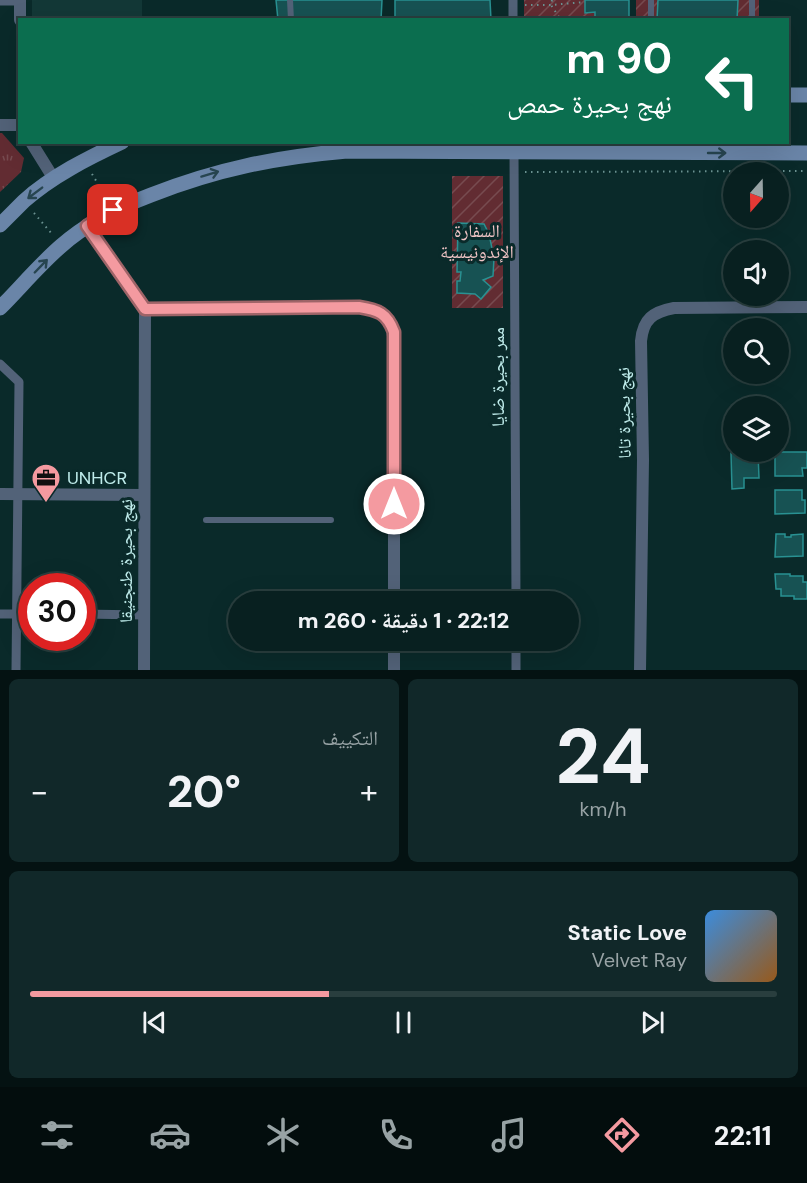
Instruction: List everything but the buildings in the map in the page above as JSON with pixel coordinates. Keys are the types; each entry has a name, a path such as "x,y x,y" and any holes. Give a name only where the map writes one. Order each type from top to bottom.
{"main road":[{"path":"789,95 807,95"},
{"path":"0,225 25,201 54,179 118,144"},
{"path":"0,308 61,246 113,210 178,184 217,172 302,155 346,151 807,153"}],"street":[{"path":"0,1 20,1 20,18"},
{"path":"0,125 18,125"},
{"path":"32,144 54,179"},
{"name":"ممر بحيرة ضايا","path":"514,152 516,591"},
{"path":"87,226 145,309 359,307 372,309 382,314 390,322 394,332 394,591"},
{"name":"نهج بحيرة تانا","path":"640,670 642,330 648,319 663,310 674,308 807,307"},
{"name":"نهج بحيرة طنجنيقا","path":"144,670 145,309"},
{"path":"0,364 19,382 16,670"},
{"path":"0,494 144,495"},
{"path":"0,614 16,614"},
{"path":"96,614 144,615"},
{"path":"394,651 394,670"},
{"path":"516,651 516,670"}],"lane":[{"path":"290,0 291,18"},
{"path":"651,0 651,18"},
{"path":"752,0 752,18"},
{"path":"206,520 331,520"}],"path":[{"path":"552,0 551,5 560,18"},
{"path":"513,3 551,5 585,2"},
{"path":"85,161 113,210"},
{"path":"514,172 807,171"},
{"path":"25,201 61,246"}],"shaded area":[{"path":"32,0 142,0 142,18 32,18"}],"green space":[{"path":"524,0 585,0 585,12 595,12 595,18 524,18"},
{"path":"636,0 759,0 759,18 636,18"},
{"path":"0,133 24,158 21,172 0,192"},
{"name":"السفارة الإندونيسية","path":"452,176 503,176 503,308 452,308"}],"place":[{"name":"UNHCR","path":"46,504"}],"route":[{"path":"113,210 87,226 145,309 359,307 372,309 382,314 390,322 394,332 394,504"}]}
